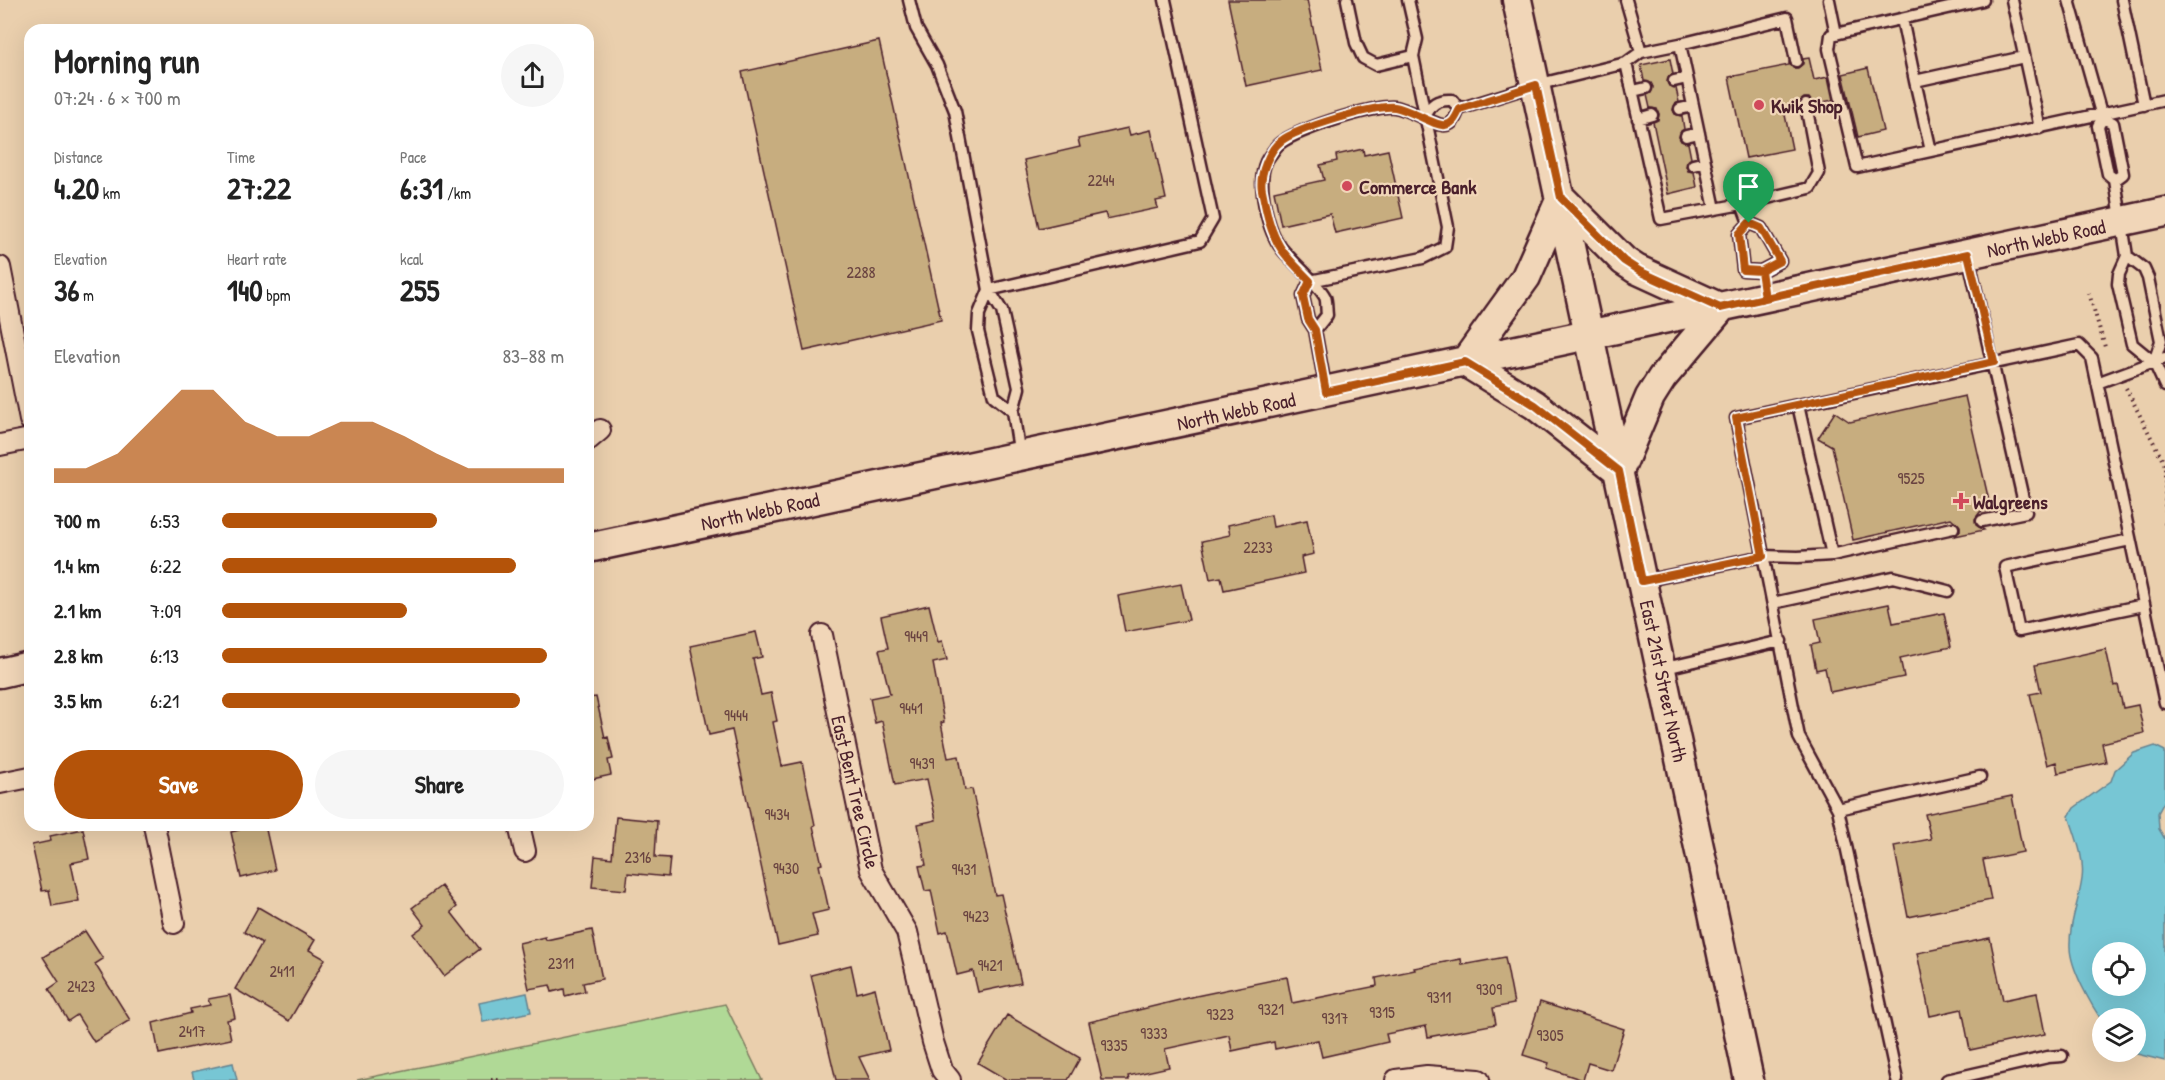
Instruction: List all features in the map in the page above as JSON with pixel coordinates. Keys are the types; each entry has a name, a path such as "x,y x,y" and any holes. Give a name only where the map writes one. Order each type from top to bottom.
{"main road":[{"name":"East 21st Street North","path":"1518,0 1749,1080"},
{"path":"1561,198 1624,261 1636,269 1720,308 1662,378 1650,398 1619,471 1535,405 1465,362 1526,277 1561,198"},
{"name":"North Webb Road","path":"594,547 1720,308 1763,285 1968,254 2165,212"},
{"path":"0,673 24,667"}],"street":[{"path":"0,267 24,389"},
{"path":"0,445 24,440"},
{"name":"East Bent Tree Circle","path":"822,635 871,870 907,932 933,1042 942,1070 950,1080"},
{"path":"0,783 24,778"},
{"path":"155,831 174,923"},
{"path":"520,831 525,851"},
{"path":"1396,1080 1427,1076 1479,1080"}],"lane":[{"path":"909,0 916,28 937,65 955,111 988,290 1002,311 1019,388 1013,411 1020,456"},
{"path":"988,290 1200,241 1213,219 1165,0"},
{"path":"1347,0 1356,43 1363,58 1376,65 1413,56"},
{"path":"1310,281 1423,258 1445,247 1448,227 1413,56 1417,39 1408,0"},
{"path":"1626,0 1641,52"},
{"path":"1829,0 1836,34"},
{"path":"2012,0 2040,128"},
{"path":"2069,0 2102,115 2098,126 2108,174 2115,180 2127,255 2119,273 2118,284 2132,344 2154,362 2165,386"},
{"path":"2122,0 2144,105"},
{"path":"1976,1 1831,35 1829,49 1857,167 2165,100"},
{"path":"1315,330 1327,315 1325,297 1280,247 1270,225 1261,185 1265,163 1280,141 1307,128 1393,106 1425,117 1436,125 1447,125 1455,120 1460,109 1536,85 1626,63 1641,52 1787,18 1796,61"},
{"path":"1902,19 1931,151"},
{"path":"1680,44 1716,209"},
{"path":"1915,81 2024,57"},
{"path":"1626,63 1660,219 1742,204 1810,188 1819,173 1806,105"},
{"path":"1674,81 1687,78"},
{"path":"1633,91 1646,88"},
{"path":"1425,117 1431,105 1443,99 1452,100 1460,109"},
{"path":"1680,109 1693,106"},
{"path":"1638,118 1652,115"},
{"path":"1686,136 1699,133"},
{"path":"1644,144 1657,142"},
{"path":"1692,165 1705,162"},
{"path":"1650,173 1664,171"},
{"path":"1742,204 1749,223 1761,228 1780,261 1763,285 1743,270 1739,234 1749,223"},
{"path":"1968,254 2026,512 1982,522"},
{"path":"2127,255 2144,270 2148,278 2161,341 2154,362"},
{"path":"1310,281 1303,296 1308,319 1315,330 1326,392"},
{"path":"988,290 979,314 978,331 994,396 1013,411"},
{"path":"1898,1080 1838,809 1799,737 1736,418 2079,345 2092,358 2165,703"},
{"path":"2097,383 2165,358"},
{"path":"1798,405 1832,555"},
{"path":"1642,581 1763,556 1832,555 1953,528"},
{"path":"2130,540 2005,567 2019,631 2144,605"},
{"path":"1773,603 1893,577 1948,591"},
{"path":"1661,669 1781,641"},
{"path":"1838,809 1980,777"},
{"path":"1947,1080 2048,1057 2062,1056"}],"path":[{"path":"2089,293 2106,350 2165,465 2165,528"},
{"path":"491,1080 503,1080"}],"green space":[{"path":"725,1004 762,1080 357,1080"}],"water":[{"path":"2155,746 2165,751 2165,800 2158,813 2159,829 2165,839 2165,1061 2146,1056 2146,1008 2094,1008 2077,975 2071,956 2071,929 2083,871 2079,847 2069,816 2074,808 2111,781 2115,770 2134,753"},
{"path":"527,993 531,1012 483,1022 479,1003"},
{"path":"233,1063 237,1080 194,1080 192,1072"}],"building":[{"path":"1228,0 1307,0 1322,70 1246,86"},
{"path":"879,41 941,320 804,351 742,72"},
{"name":"Kwik Shop","path":"1809,58 1814,80 1828,77 1833,100 1813,104 1809,98 1804,98 1799,102 1799,107 1784,110 1792,149 1746,158 1729,77 1789,65 1789,63 1793,68 1798,68 1803,64 1803,59"},
{"path":"1670,59 1673,74 1669,76 1667,82 1669,86 1676,88 1679,102 1675,104 1673,110 1675,114 1682,116 1684,129 1679,137 1681,141 1688,143 1691,158 1686,166 1688,171 1694,172 1697,187 1668,194 1653,122 1658,120 1659,114 1657,109 1650,108 1647,95 1651,93 1653,87 1651,83 1644,81 1641,65"},
{"path":"1868,68 1883,131 1858,137 1843,74"},
{"path":"1128,128 1130,135 1151,130 1166,199 1156,201 1158,208 1107,219 1105,213 1039,228 1024,160 1080,147 1078,139"},
{"name":"Commerce Bank","path":"1363,149 1364,155 1388,150 1403,218 1335,233 1330,214 1281,225 1274,191 1324,180 1320,165 1337,161 1336,155"},
{"name":"Walgreens","path":"1965,396 1991,510 1980,512 1975,519 1976,525 1984,530 1955,536 1960,531 1960,526 1951,518 1853,540 1832,446 1818,438 1835,412 1850,422"},
{"path":"1271,515 1273,527 1307,520 1314,554 1301,557 1304,573 1224,590 1221,577 1210,579 1202,541 1230,535 1228,525"},
{"path":"1181,584 1189,620 1125,632 1118,596"},
{"path":"1889,604 1893,623 1944,613 1951,647 1900,658 1904,677 1830,692 1825,668 1816,670 1811,645 1820,643 1815,619"},
{"path":"929,605 938,642 942,641 947,660 933,663 948,758 959,756 965,790 972,789 995,895 1001,894 1021,983 978,992 973,971 957,975 947,931 940,933 931,890 925,891 919,866 926,865 918,824 936,820 927,779 895,785 882,721 875,723 870,698 890,694 879,650 888,648 881,616"},
{"path":"756,632 762,657 753,659 761,695 771,693 777,721 773,722 782,766 802,762 829,910 812,914 818,936 778,945 732,730 709,735 690,646"},
{"path":"2106,649 2114,686 2118,685 2123,708 2138,705 2144,733 2102,743 2106,762 2058,773 2056,762 2047,765 2030,694 2041,692 2035,665"},
{"path":"594,697 596,697 605,738 608,737 613,759 608,760 611,775 594,779"},
{"path":"2012,796 2023,852 1983,860 1991,900 1908,917 1894,846 1931,839 1925,814"},
{"path":"616,817 657,821 655,857 670,858 668,877 628,873 626,890 592,887 595,856 612,858"},
{"path":"83,831 89,859 71,863 79,901 52,906 49,890 42,891 32,845 51,841 50,836"},
{"path":"266,831 275,870 241,878 231,832"},
{"path":"441,886 457,907 451,912 480,949 444,976 413,934 425,925 412,908"},
{"path":"258,907 315,940 309,950 325,959 289,1021 235,989 262,943 244,932"},
{"path":"592,930 602,979 583,983 585,991 565,996 564,989 552,992 550,985 529,989 519,943"},
{"path":"85,931 103,959 95,964 130,1020 94,1042 77,1015 68,1021 49,989 59,982 43,957"},
{"path":"1990,938 2003,1000 2037,993 2045,1034 1970,1050 1962,1009 1930,1016 1917,953"},
{"path":"1505,957 1514,1004 1493,1008 1496,1024 1428,1037 1426,1026 1386,1034 1388,1042 1322,1057 1318,1040 1275,1049 1274,1042 1232,1051 1229,1035 1165,1049 1169,1067 1128,1076 1129,1080 1102,1080 1089,1022 1287,977 1292,1003 1377,986 1376,978 1415,970 1414,968 1461,959 1462,965"},
{"path":"851,965 857,993 875,988 889,1050 859,1057 870,1080 836,1080 811,975"},
{"path":"230,995 235,1018 227,1020 231,1039 159,1054 153,1023 191,1013 190,1009 210,1005 208,999"},
{"path":"1540,1002 1624,1029 1611,1070 1588,1063 1583,1080 1547,1068 1549,1063 1523,1055"},
{"path":"1007,1015 1080,1058 1068,1080 1007,1080 978,1063"}],"place":[{"name":"Kwik Shop","path":"1759,105"},
{"name":"Commerce Bank","path":"1347,186"},
{"name":"Walgreens","path":"1961,501"}],"route":[{"path":"1749,223 1739,234 1743,270 1761,271 1765,298 1720,308 1641,272 1624,261 1561,198 1536,85 1460,109 1455,120 1447,125 1436,125 1425,117 1393,106 1307,128 1280,141 1265,163 1261,185 1270,225 1280,247 1310,281 1303,296 1308,319 1315,330 1326,392 1465,362 1535,405 1619,471 1642,581 1763,556 1736,418 1994,362 1968,254 1765,298 1761,271 1780,261 1761,228 1749,223"}]}
